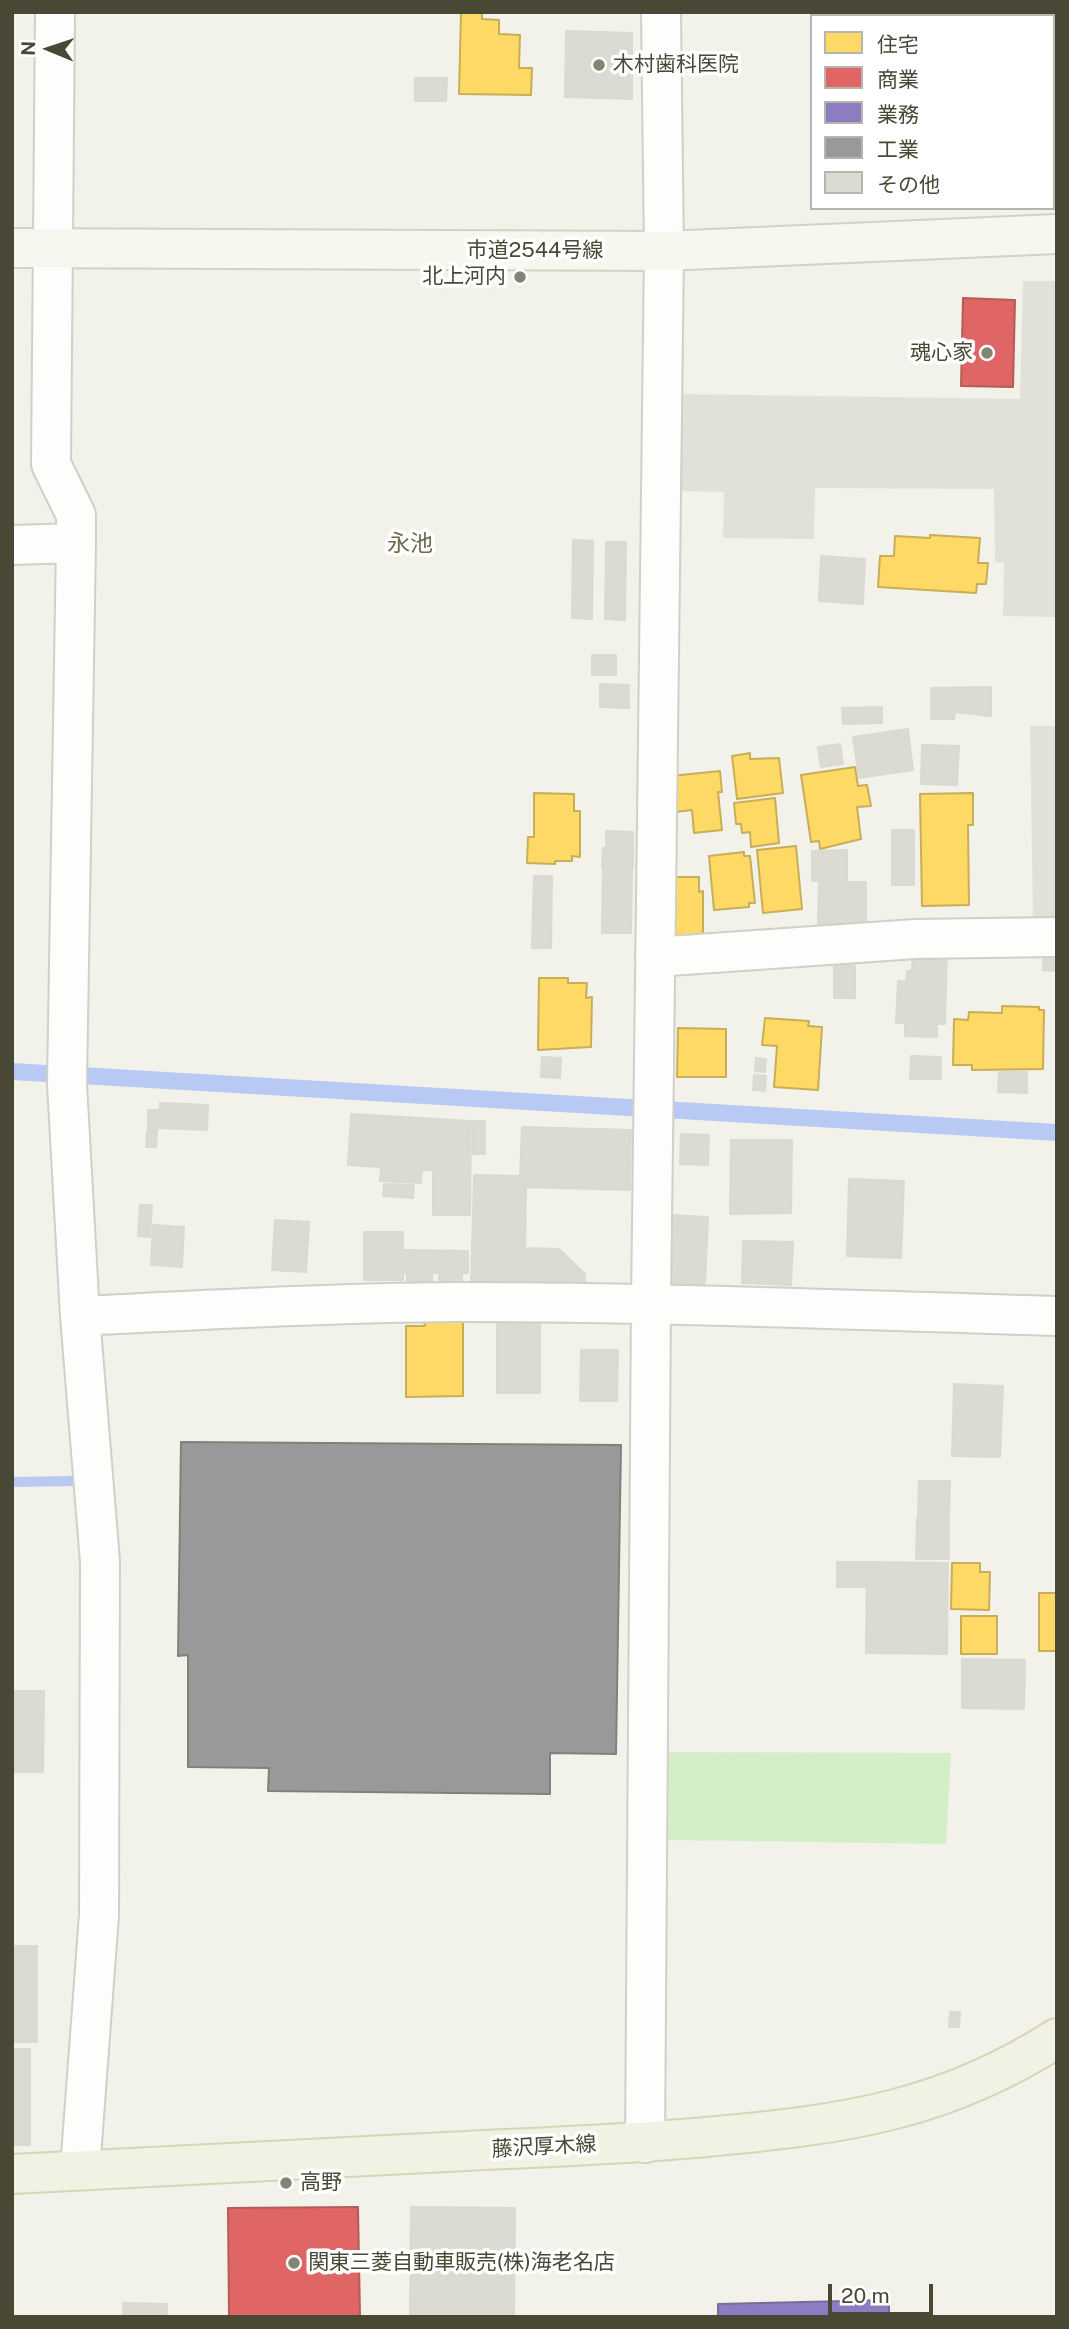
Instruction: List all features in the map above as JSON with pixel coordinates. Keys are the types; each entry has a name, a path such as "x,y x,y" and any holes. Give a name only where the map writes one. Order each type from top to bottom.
{"main road":[{"name":"藤沢厚木線","path":"12,2174 645,2143 790,2130 875,2116 919,2104 986,2078 1057,2038"}],"street":[{"path":"55,12 51,464 76,514 67,1074 80,1316 100,1590 99,1915 80,2170"},
{"path":"645,2143 651,1304 664,251 661,12"},
{"name":"市道2544号線","path":"12,248 664,251 1057,234"},
{"path":"12,545 76,543"},
{"path":"655,957 915,939 1057,937"},
{"path":"80,1316 289,1305 651,1304 1057,1316"}],"green space":[{"path":"667,1752 951,1753 946,1844 666,1840"}],"shaded area":[{"path":"1055,126 1057,126 1055,193"},
{"path":"1023,281 1057,281 1057,617 1003,616 1004,563 995,562 994,489 815,488 814,539 723,538 724,492 680,491 681,394 1020,399"},
{"path":"1030,726 1057,726 1057,922 1033,921"}],"water":[{"path":"12,1063 1057,1124 1057,1141 12,1080"}],"building: 住宅":[{"path":"461,12 482,12 482,19 499,20 499,34 520,35 519,68 532,68 531,95 459,94"},
{"path":"930,535 980,538 978,563 988,563 986,584 977,584 976,593 878,587 880,556 894,556 895,536 930,538"},
{"path":"750,753 750,759 779,758 783,793 737,799 732,756"},
{"path":"855,767 858,786 867,785 871,806 857,807 861,839 820,849 819,841 811,842 801,775"},
{"path":"720,771 722,792 718,792 722,830 694,833 692,810 675,812 671,776"},
{"path":"534,793 574,794 574,811 580,811 580,857 572,856 572,861 555,861 555,864 527,863 528,837 534,837"},
{"path":"973,793 973,825 968,825 969,905 922,906 920,794"},
{"path":"775,798 779,843 751,847 750,832 742,833 741,824 736,824 734,803"},
{"path":"796,846 802,909 763,913 757,850"},
{"path":"744,852 744,856 750,856 755,903 749,903 749,907 714,910 709,856"},
{"path":"662,877 699,877 699,892 703,891 703,939 670,939"},
{"path":"539,978 568,978 568,983 587,983 586,998 592,997 591,1047 538,1050"},
{"path":"1002,1006 1039,1007 1039,1010 1044,1010 1043,1069 972,1070 972,1065 953,1065 954,1019 968,1020 969,1012 1002,1013"},
{"path":"765,1018 809,1021 808,1026 822,1027 818,1090 774,1087 777,1046 762,1045"},
{"path":"678,1028 726,1029 726,1077 677,1077"},
{"path":"424,1321 463,1321 463,1396 406,1397 406,1326 425,1326"},
{"path":"952,1563 980,1563 980,1572 990,1572 989,1610 951,1609"},
{"path":"1039,1593 1057,1593 1057,1651 1039,1651"},
{"path":"961,1616 997,1616 997,1654 961,1654"}],"building: 商業":[{"path":"963,298 1015,300 1013,387 961,386"},
{"name":"関東三菱自動車販売(株)海老名店","path":"358,2207 360,2317 229,2317 228,2208"}],"building: 業務":[{"path":"889,2300 889,2317 718,2317 718,2304"}],"building: 工業":[{"path":"181,1442 621,1445 616,1754 550,1753 550,1794 268,1791 269,1768 188,1767 188,1655 178,1656"}],"building: その他":[{"name":"木村歯科医院","path":"566,31 632,33 632,99 565,97"},
{"path":"415,78 447,78 446,101 415,101"},
{"path":"573,540 593,541 592,619 572,618"},
{"path":"606,542 626,542 625,620 605,619"},
{"path":"821,556 865,559 863,604 819,601"},
{"path":"592,655 616,655 616,675 592,675"},
{"path":"600,684 629,685 629,708 600,707"},
{"path":"991,687 991,716 955,712 954,719 931,719 931,688"},
{"path":"882,707 882,723 843,724 842,708"},
{"path":"908,729 913,770 859,778 853,737"},
{"path":"840,744 843,764 821,767 818,747"},
{"path":"922,745 959,746 957,785 921,784"},
{"path":"892,830 914,830 914,885 892,885"},
{"path":"606,831 633,832 633,847 606,847"},
{"path":"603,848 633,848 633,868 602,867"},
{"path":"847,850 847,881 812,881 812,851"},
{"path":"603,868 632,869 631,933 602,933"},
{"path":"534,876 552,876 551,948 532,948"},
{"path":"819,882 866,882 866,925 818,924"},
{"path":"913,949 947,950 945,1024 937,1024 937,1037 905,1036 905,1023 896,1023 898,981 906,982 907,971 912,971"},
{"path":"1044,950 1057,950 1057,971 1043,970"},
{"path":"834,964 855,964 855,998 834,998"},
{"path":"911,1056 941,1057 941,1079 910,1079"},
{"path":"542,1057 561,1058 560,1078 541,1077"},
{"path":"756,1058 766,1059 765,1072 755,1071"},
{"path":"999,1072 1027,1072 1027,1093 998,1092"},
{"path":"754,1075 766,1076 765,1091 753,1090"},
{"path":"160,1103 208,1105 207,1130 158,1128"},
{"path":"148,1110 158,1110 157,1129 148,1129"},
{"path":"351,1114 471,1121 470,1215 433,1215 433,1170 422,1170 421,1183 380,1181 381,1167 348,1165"},
{"path":"473,1121 485,1121 485,1154 473,1154"},
{"path":"522,1127 631,1130 630,1190 526,1187 525,1248 559,1249 585,1274 585,1289 471,1286 474,1175 520,1176"},
{"path":"147,1131 157,1131 156,1147 146,1147"},
{"path":"681,1134 709,1135 708,1165 680,1164"},
{"path":"731,1140 792,1140 791,1213 730,1214"},
{"path":"849,1179 904,1181 901,1258 847,1256"},
{"path":"384,1184 414,1185 413,1198 383,1196"},
{"path":"140,1205 152,1205 150,1237 138,1236"},
{"path":"671,1215 708,1217 705,1284 668,1283"},
{"path":"275,1220 309,1222 306,1272 272,1270"},
{"path":"153,1225 184,1227 182,1267 151,1265"},
{"path":"364,1232 403,1232 403,1280 364,1280"},
{"path":"743,1241 793,1242 791,1285 742,1283"},
{"path":"404,1250 468,1251 468,1273 404,1273"},
{"path":"407,1274 432,1274 432,1285 407,1285"},
{"path":"439,1274 462,1275 462,1286 439,1286"},
{"path":"497,1324 540,1324 540,1393 497,1393"},
{"path":"581,1350 618,1350 617,1401 580,1401"},
{"path":"954,1384 1003,1386 1000,1457 952,1456"},
{"path":"919,1481 950,1481 949,1517 918,1517"},
{"path":"917,1518 949,1518 949,1559 916,1559"},
{"path":"837,1562 865,1562 865,1587 837,1587"},
{"path":"867,1562 948,1563 947,1654 866,1653"},
{"path":"962,1659 1025,1660 1024,1709 962,1708"},
{"path":"12,1691 44,1691 43,1772 12,1772"},
{"path":"12,1946 37,1946 37,2042 12,2042"},
{"path":"950,2012 960,2012 959,2027 949,2027"},
{"path":"12,2049 30,2049 30,2145 12,2145"},
{"path":"411,2207 515,2208 514,2317 410,2317"},
{"path":"123,2303 167,2304 167,2317 123,2317"}],"waterway":[{"path":"12,1482 73,1481"}],"place":[{"name":"木村歯科医院","path":"599,65"},
{"name":"北上河内","path":"520,277"},
{"name":"魂心家","path":"987,353"},
{"name":"高野","path":"286,2183"},
{"name":"関東三菱自動車販売(株)海老名店","path":"294,2263"}],"district":[{"name":"永池","path":"410,544"}]}
